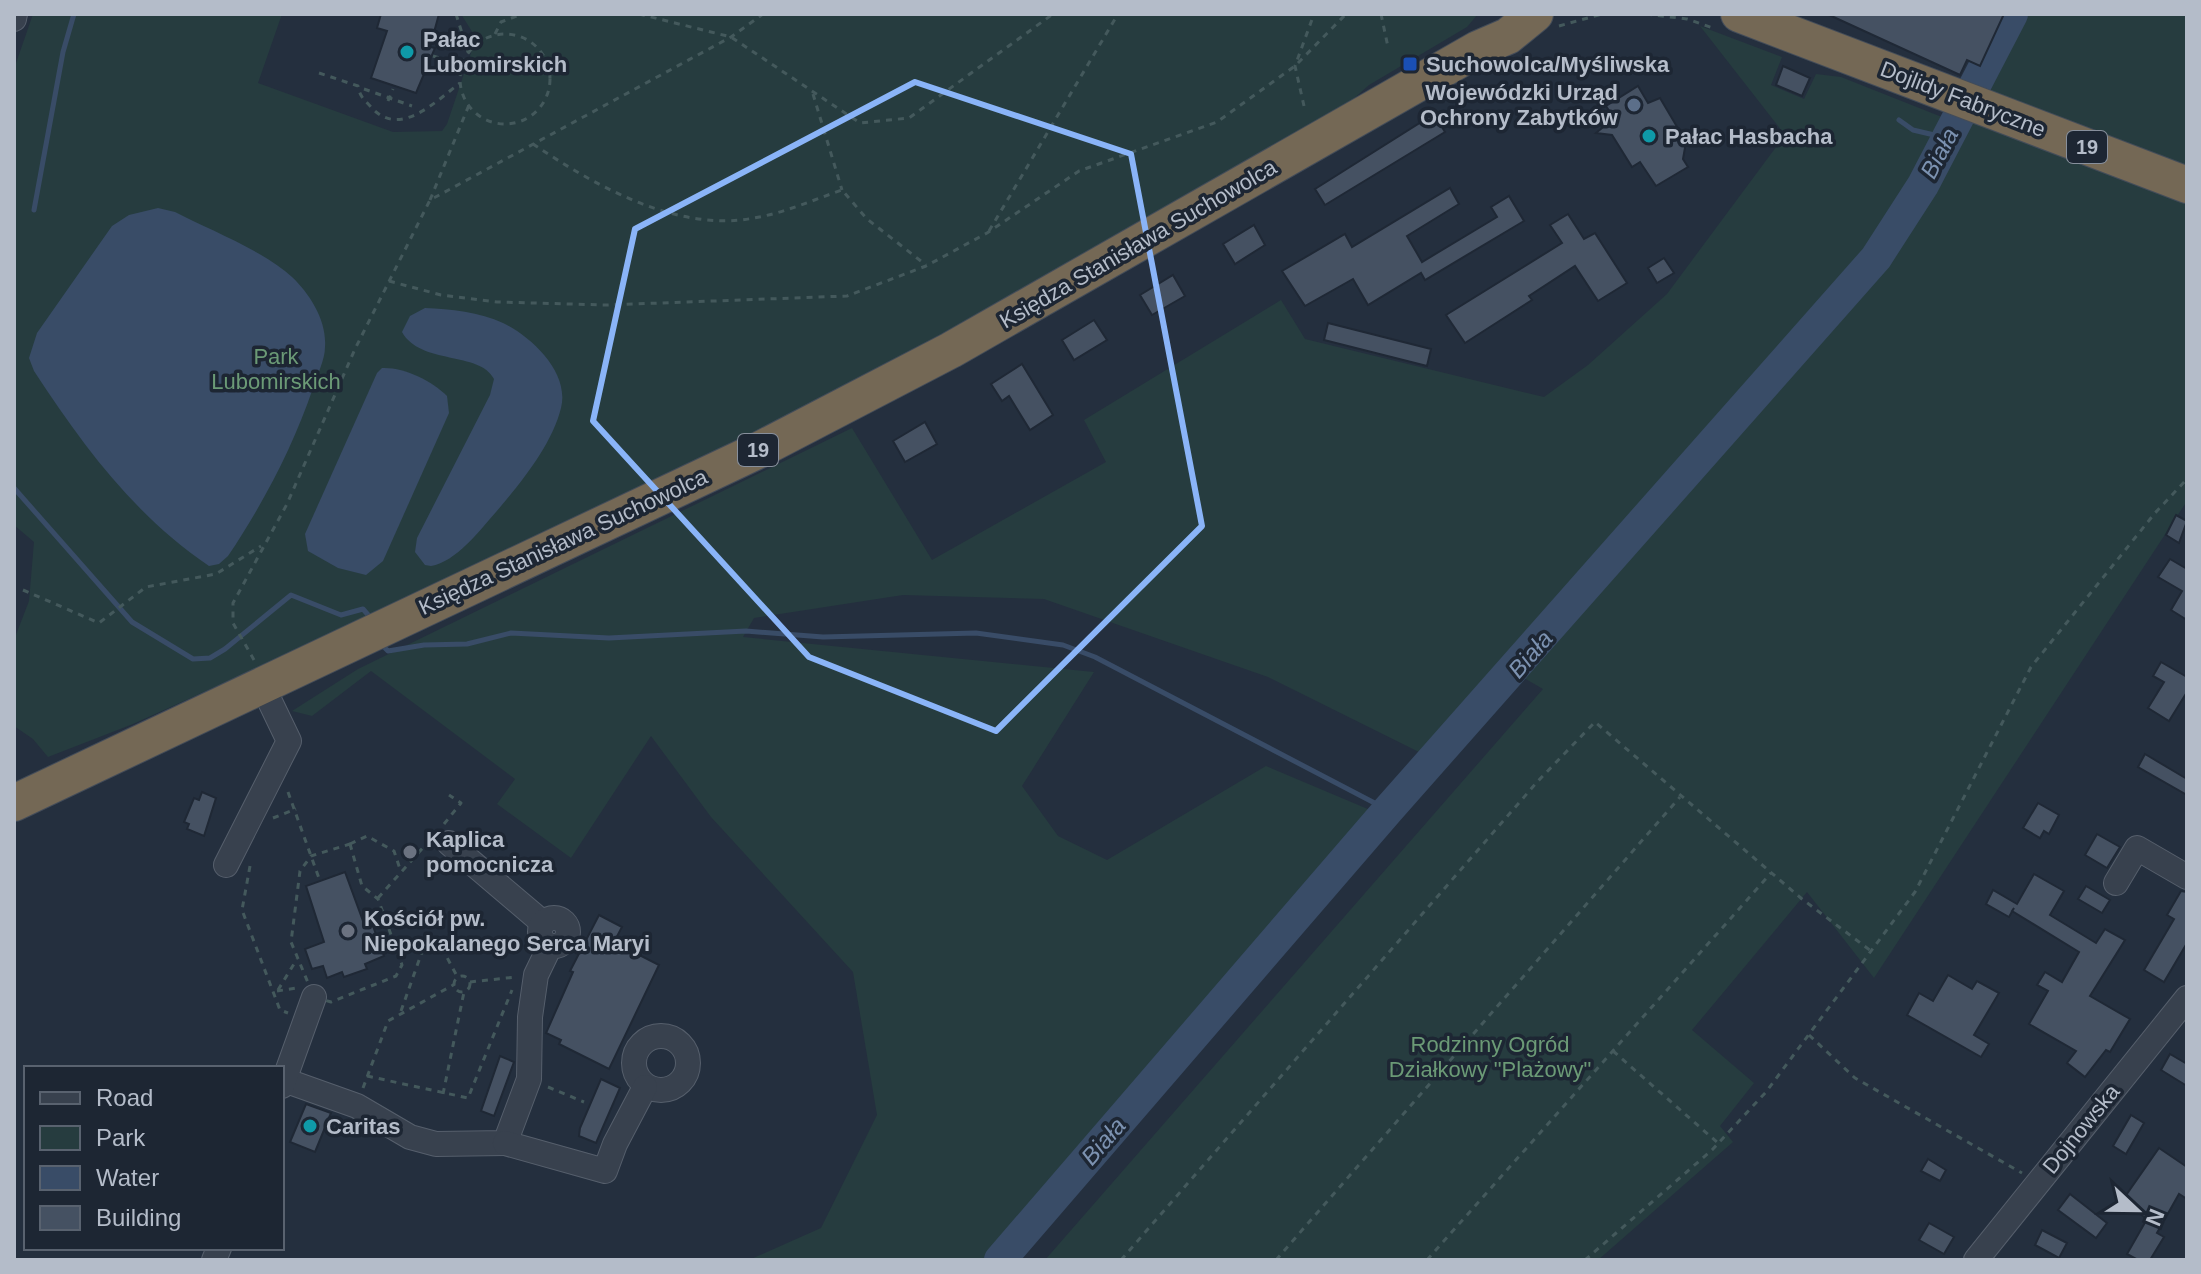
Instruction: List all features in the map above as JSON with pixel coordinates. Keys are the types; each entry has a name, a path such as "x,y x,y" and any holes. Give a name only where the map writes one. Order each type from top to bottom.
{"highway":[{"name":"Dojlidy Fabryczne","path":"1739,14 2187,185"},
{"name":"Księdza Stanisława Suchowolca","path":"14,803 759,450 951,350 1478,49 1508,36 1524,15"}],"street":[{"path":"238,865 289,741 262,685"},
{"path":"440,837 547,934 527,976 529,1079 505,1143"},
{"path":"2116,883 2137,848 2187,877"},
{"path":"284,1080 314,997"},
{"name":"Dojnowska","path":"1976,1260 2187,998"},
{"path":"284,1083 357,1106 410,1137 436,1144 505,1143 605,1171 615,1144 645,1087"}],"path":[{"path":"456,14 468,53 460,83 469,105 486,120 501,124 517,123 542,105 550,75 537,47 509,34 494,36 468,53"},
{"path":"494,36 501,22 522,14"},
{"path":"639,14 731,37 860,123 909,118 1053,14"},
{"path":"430,200 731,37 763,14"},
{"path":"987,233 1118,14"},
{"path":"1304,106 1295,66 1314,14"},
{"path":"389,281 441,295 497,302 607,305 847,296 926,266 987,233 1079,171 1217,122 1295,66 1346,14"},
{"path":"1381,14 1388,47"},
{"path":"1524,15 1541,30 1602,14"},
{"path":"433,56 446,60"},
{"path":"319,73 358,86 360,97 374,111 399,121 413,118 460,83"},
{"path":"364,89 412,106"},
{"path":"389,99 393,89"},
{"path":"813,92 842,190 867,219 926,266"},
{"path":"244,642 233,623 233,603 287,504 389,281 430,200 469,105"},
{"path":"533,144 617,195 708,219 753,219 842,190"},
{"path":"1585,1260 1719,1144 1766,1092 1915,892 2031,667 2155,513 2187,479"},
{"path":"23,590 36,599 67,606 93,623 155,584 224,570 264,544"},
{"path":"1121,1260 1538,781 1595,722 1771,873 1871,951"},
{"path":"277,766 320,881"},
{"path":"378,899 401,872 440,837 461,803 449,795"},
{"path":"1276,1260 1680,797"},
{"path":"350,844 362,886 378,899 402,965 396,976 331,1002 314,997 291,942 300,871 311,856 367,836 394,851 401,872"},
{"path":"238,865 242,910 280,1010 306,1021"},
{"path":"1427,1260 1771,873"},
{"path":"400,1013 428,935"},
{"path":"436,937 458,978"},
{"path":"273,992 298,958"},
{"path":"470,982 527,976"},
{"path":"367,1076 463,1099 470,1094 527,976"},
{"path":"458,978 465,977 470,982"},
{"path":"357,1106 385,1025 400,1013 455,984 458,978"},
{"path":"442,1095 464,992 470,982"},
{"path":"455,984 456,989 464,992"},
{"path":"1809,1035 1855,1078 1991,1157 2014,1166 2035,1187"},
{"path":"1613,1051 1719,1144"},
{"path":"529,1079 584,1102"}],"highlighted area":[{"path":"915,82 1131,154 1202,526 996,731 809,657 593,421 635,229"}],"green space":[{"name":"Park Lubomirskich","path":"33,14 282,14 258,83 393,132 442,131 447,124 476,38 461,14 1478,14 1467,27 1369,85 1341,110 1159,221 598,514 133,724 48,757 33,739 14,726 14,640 29,601 34,542 14,525 14,69"},
{"name":"Rodzinny Ogród Działkowy \"Plażowy\"","path":"2005,14 2187,14 2187,501 1874,978 1807,892 1692,1030 1754,1083 1720,1126 1733,1142 1598,1260 1045,1260 1543,689 1505,667 1427,756 1268,677 1044,599 903,595 754,618 743,637 1094,672 1022,786 1058,836 1107,860 1266,766 1382,815 997,1260 749,1260 821,1228 877,1115 853,972 711,817 651,736 571,858 497,804 515,779 371,671 312,716 292,711 358,669 852,428 932,560 1106,462 1084,420 1281,300 1305,339 1544,397 1588,365 1667,294 1785,135 1700,26 1782,57 1771,85 1804,99 1816,74 1841,77 1952,121"}],"water":[{"path":"158,208 175,212 280,267 311,300 325,337 320,368 276,475 228,556 219,564 209,566 157,524 112,478 53,399 29,358 37,333 112,226 129,215"},
{"path":"425,308 475,314 514,329 536,347 554,369 562,395 557,422 525,477 467,544 449,558 431,566 425,565 415,552 417,538 490,395 494,379 487,370 476,364 435,354 411,342 402,332 410,316"},
{"path":"382,368 408,372 434,385 447,396 449,413 383,561 366,575 338,568 308,551 305,534 377,373"}],"building":[{"name":"Pałac Lubomirskich","path":"381,14 439,14 430,47 435,48 416,93 371,78 387,31 377,28"},
{"path":"1827,14 2004,14 1980,66 1967,60 1960,75"},
{"path":"1783,66 1810,78 1802,96 1776,85"},
{"name":"Pałac Hasbacha","path":"1638,86 1648,103 1660,98 1686,142 1683,159 1688,167 1656,186 1640,162 1632,167 1612,135 1596,133 1614,118 1606,106"},
{"path":"1434,114 1445,132 1325,205 1315,189"},
{"path":"1450,188 1459,204 1407,236 1422,262 1497,217 1491,207 1509,196 1524,221 1425,280 1421,273 1368,305 1353,279 1305,306 1282,271 1345,234 1352,247"},
{"path":"1568,214 1584,239 1595,233 1627,283 1598,301 1575,266 1529,296 1532,300 1465,343 1446,315 1562,243 1550,225"},
{"path":"1254,225 1265,245 1235,264 1223,244"},
{"path":"1664,258 1674,273 1657,283 1648,268"},
{"path":"1173,275 1185,296 1152,315 1140,295"},
{"path":"1094,320 1107,340 1074,360 1062,340"},
{"path":"1328,323 1431,349 1427,366 1324,340"},
{"path":"1022,364 1053,415 1030,430 1009,396 1002,401 991,384"},
{"path":"925,422 937,444 905,462 893,441"},
{"path":"2176,515 2187,521 2179,543 2166,535"},
{"path":"2170,559 2187,569 2187,620 2171,610 2182,591 2158,577"},
{"path":"2161,662 2187,677 2187,692 2169,721 2148,708 2164,682 2153,676"},
{"path":"2145,754 2187,779 2187,795 2138,767"},
{"path":"202,792 216,798 204,836 187,829 189,824 184,822 194,798 199,800"},
{"path":"2038,803 2059,815 2049,834 2044,831 2040,838 2023,828"},
{"path":"2097,834 2120,847 2107,868 2085,855"},
{"name":"Kościół pw. Niepokalanego Serca Maryi","path":"345,872 363,921 370,918 384,956 365,964 367,969 344,977 342,972 327,978 323,966 312,969 305,949 324,942 306,886"},
{"path":"2034,874 2064,891 2050,915 2096,943 2105,929 2125,940 2090,996 2130,1019 2110,1052 2106,1050 2085,1077 2067,1063 2076,1051 2029,1024 2048,991 2037,985 2045,972 2062,982 2079,952 2012,911 2009,917 1986,904 1993,890 2017,904"},
{"path":"2086,886 2110,900 2102,913 2078,899"},
{"path":"2181,891 2187,892 2187,943 2164,982 2144,970 2174,919 2167,915"},
{"path":"599,915 622,927 614,942 659,965 609,1069 559,1044 561,1040 546,1033 573,972 570,971"},
{"path":"1948,975 1972,989 1977,981 1999,993 1974,1035 1989,1044 1981,1057 1907,1015 1919,993 1933,1001"},
{"path":"2170,1054 2187,1064 2187,1086 2161,1070"},
{"path":"500,1056 514,1062 494,1116 481,1111"},
{"path":"601,1079 620,1088 596,1143 579,1136"},
{"name":"Caritas","path":"306,1104 331,1113 315,1152 290,1142"},
{"path":"2131,1115 2144,1123 2126,1154 2113,1146"},
{"path":"2159,1148 2187,1167 2187,1199 2179,1194 2157,1233 2164,1237 2150,1260 2138,1260 2127,1254 2147,1219 2122,1201"},
{"path":"1928,1159 1946,1170 1940,1181 1921,1171"},
{"path":"2070,1194 2107,1223 2096,1238 2058,1210"},
{"path":"1929,1223 1954,1237 1944,1254 1919,1240"},
{"path":"2042,1230 2067,1243 2059,1258 2035,1245"}],"waterway":[{"path":"34,210 63,52 74,14"},
{"name":"Biała","path":"1000,1260 1388,810 1876,258 1923,185 2012,14"},
{"path":"1899,120 1913,130 1947,138"},
{"path":"14,488 132,622 193,659 210,658 225,649 291,595 341,615 363,609 369,616"},
{"path":"383,646 388,651 424,645 467,644 511,633 609,638 746,631 823,637 976,633 1063,645 1095,657 1388,810"}],"place":[{"name":"Pałac Lubomirskich","path":"407,52"},
{"name":"Suchowolca/Myśliwska","path":"1410,64"},
{"name":"Wojewódzki Urząd Ochrony Zabytków","path":"1634,105"},
{"name":"Pałac Hasbacha","path":"1649,136"},
{"name":"Kaplica pomocnicza","path":"410,852"},
{"name":"Kościół pw. Niepokalanego Serca Maryi","path":"348,931"},
{"name":"Caritas","path":"310,1126"}]}
